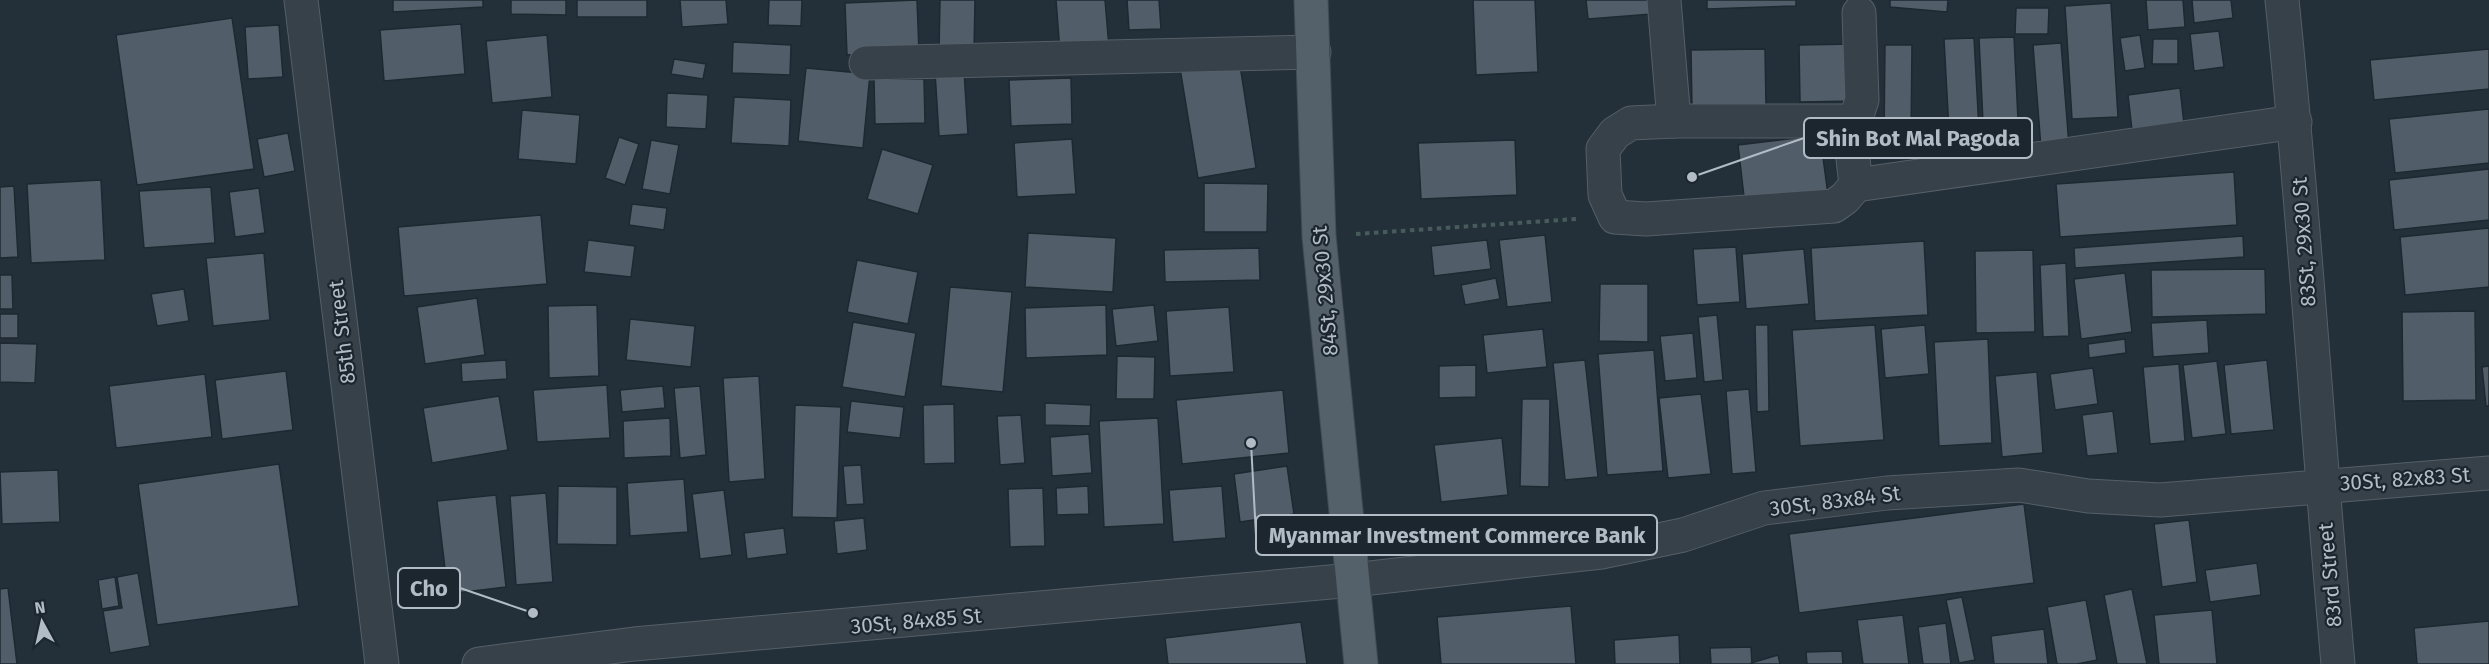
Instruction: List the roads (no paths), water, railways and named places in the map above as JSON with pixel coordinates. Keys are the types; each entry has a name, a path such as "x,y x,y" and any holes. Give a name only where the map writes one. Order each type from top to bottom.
{"main road":[{"name":"84St, 29x30 St","path":"1311,0 1319,236 1361,664"}],"street":[{"name":"85th Street","path":"301,0 382,664"},
{"path":"1664,0 1674,121"},
{"name":"83St, 29x30 St","path":"2282,0 2295,122 2322,485"},
{"path":"1856,185 1848,125 1857,115 1862,100 1858,13"},
{"path":"866,63 1314,52"},
{"path":"1848,125 1841,122 1631,123 1615,133 1603,149 1605,195 1615,217 1647,219 1834,206 1845,198 1856,185 2295,122"},
{"name":"30St, 82x83 St","path":"2322,485 2489,472"},
{"name":"30St, 83x84 St","path":"1353,580 1601,552 1683,535 1764,508 1887,493 2019,485 2088,496 2160,500 2322,485"},
{"name":"83rd Street","path":"2322,485 2338,664"},
{"name":"30St, 84x85 St","path":"479,664 634,644 1353,580"}],"place":[{"name":"Shin Bot Mal Pagoda","path":"1692,177"},
{"name":"Myanmar Investment Commerce Bank","path":"1251,443"},
{"name":"Cho","path":"533,613"}]}
